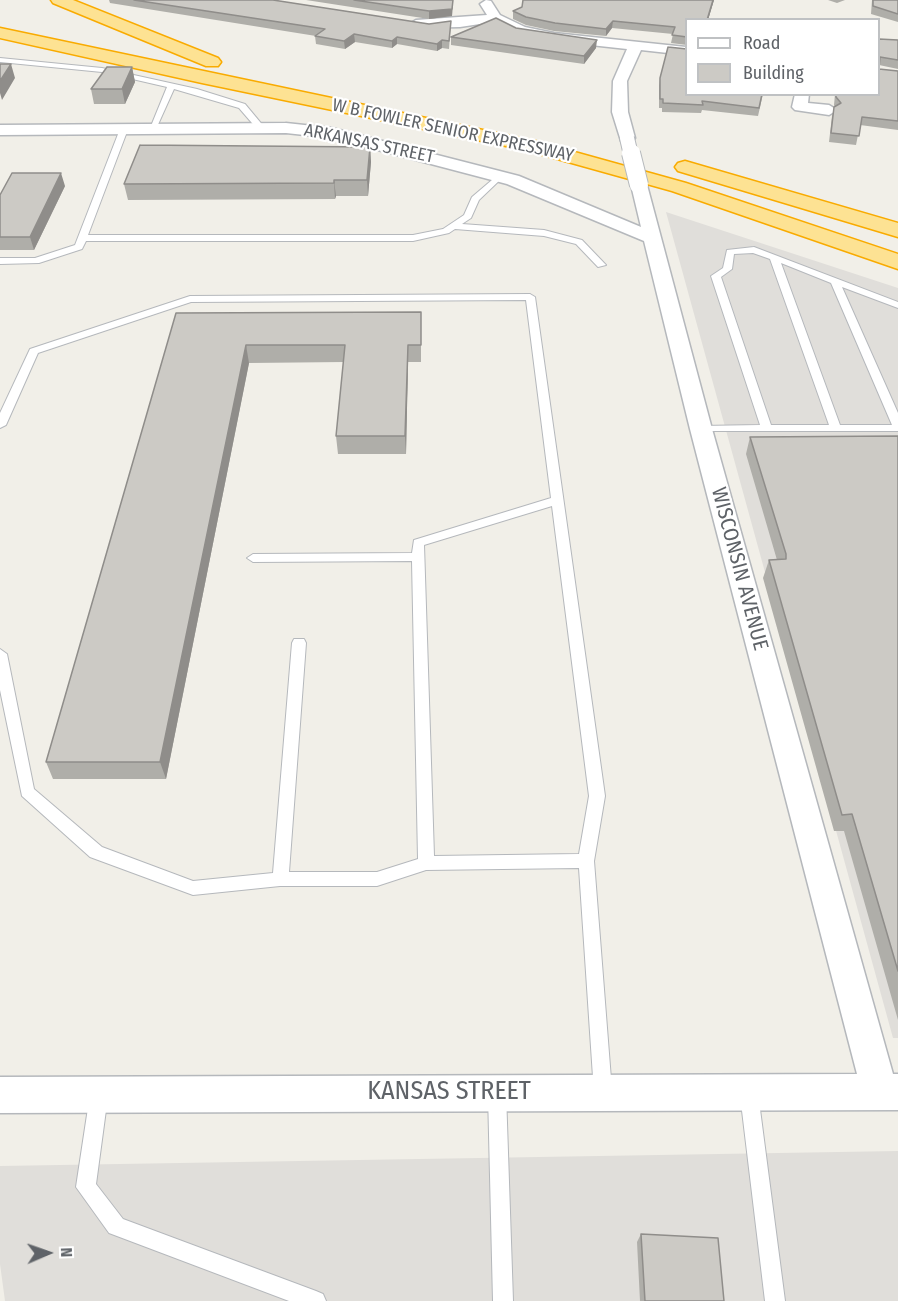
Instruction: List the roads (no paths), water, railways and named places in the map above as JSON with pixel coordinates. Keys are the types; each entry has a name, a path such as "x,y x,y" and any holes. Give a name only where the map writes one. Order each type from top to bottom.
{"highway":[{"path":"59,0 212,62"},
{"path":"0,18 233,66"},
{"name":"W B FOWLER SENIOR EXPRESSWAY","path":"0,33 528,145 679,187 898,262"},
{"name":"W B FOWLER SENIOR EXPRESSWAY","path":"455,110 567,136"},
{"path":"619,142 661,160 898,230"}],"street":[{"path":"488,0 486,6 495,18 522,30 554,37 685,51"},
{"path":"402,23 429,25 495,18"},
{"name":"WISCONSIN AVENUE","path":"636,45 620,81 619,142 639,185 701,429 889,1092"},
{"path":"802,96 800,107 829,110"},
{"name":"ARKANSAS STREET","path":"0,130 261,128 332,133 499,176 582,207 652,238"},
{"name":"KANSAS STREET","path":"0,1095 889,1092"}],"lane":[{"path":"0,60 102,70 171,86 242,106 261,128"},
{"path":"152,129 171,86"},
{"path":"0,261 36,261 79,247 124,129"},
{"path":"82,238 413,238 446,231 468,216 475,199 499,176"},
{"path":"454,226 544,233 579,242 601,265"},
{"path":"766,428 716,276 727,270 730,252 754,250 898,305"},
{"path":"774,258 836,429"},
{"path":"701,429 898,427 835,281"},
{"path":"0,425 34,351 190,299 530,297 597,796 586,861 603,1092"},
{"path":"426,863 418,543 557,500"},
{"path":"253,558 418,556"},
{"path":"280,879 299,643"},
{"path":"0,654 27,792 96,852 192,888 280,879 377,879 426,863 586,861"},
{"path":"497,1092 503,1301"},
{"path":"749,1092 775,1301"},
{"path":"99,1094 86,1187 116,1226 316,1301"}]}
